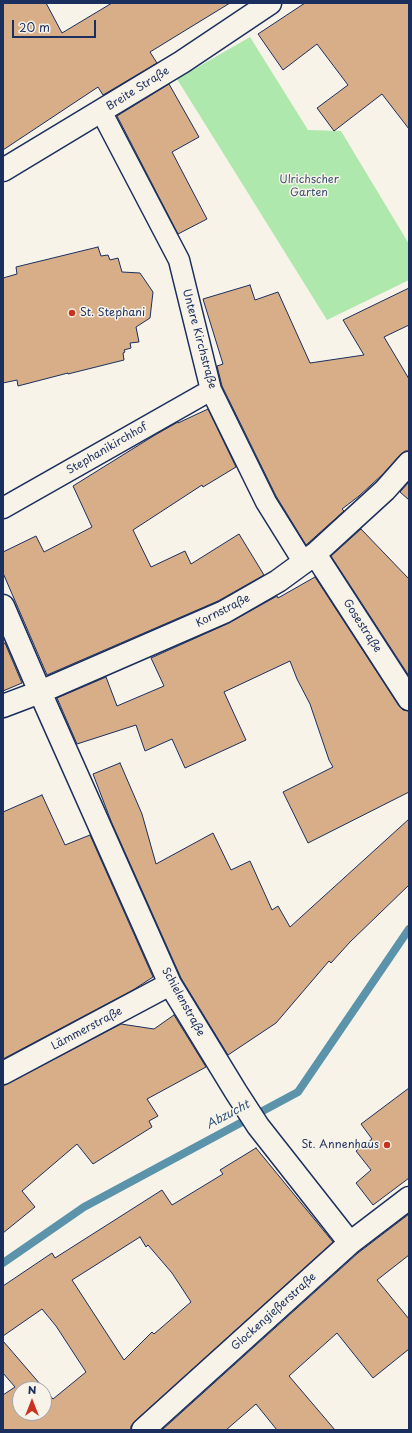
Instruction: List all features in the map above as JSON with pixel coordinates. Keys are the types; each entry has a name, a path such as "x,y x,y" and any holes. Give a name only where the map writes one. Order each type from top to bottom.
{"street":[{"name":"Breite Straße","path":"3,170 182,62 244,11 270,3"},
{"name":"Untere Kirchstraße","path":"101,111 179,260 211,390 266,502 310,559"},
{"name":"Stephanikirchhof","path":"3,508 211,390"},
{"name":"Kornstraße","path":"3,706 40,692 224,612 278,581 310,559 385,490 409,463"},
{"name":"Gosestraße","path":"310,559 409,699"},
{"name":"Schielenstraße","path":"3,606 170,984 258,1126 350,1243"},
{"name":"Lämmerstraße","path":"3,1073 170,984"},
{"name":"Glockengießerstraße","path":"143,1430 350,1243 409,1199"}],"green space":[{"name":"Ulrichscher Garten","path":"250,37 308,130 341,131 409,244 409,280 327,320 177,79"}],"building":[{"path":"3,3 46,3 62,33 112,3 230,3 150,52 157,63 103,95 98,87 3,150"},
{"path":"305,3 409,3 409,129 382,94 334,131 317,108 348,85 317,44 283,70 258,34"},
{"path":"169,84 199,137 172,152 207,219 178,234 117,116"},
{"name":"St. Stephani","path":"98,247 101,256 108,255 110,260 118,258 122,272 140,273 153,292 150,318 136,327 139,342 130,343 131,348 124,350 124,360 18,386 17,380 3,383 3,278 17,274 16,267"},
{"path":"250,285 255,300 278,292 310,363 364,355 343,320 409,288 409,325 384,337 409,379 409,451 405,451 400,455 383,474 342,509 344,511 306,545 276,496 222,386 217,366 223,364 203,299"},
{"path":"208,409 236,467 203,487 202,485 133,530 151,567 185,551 191,564 239,534 264,575 218,601 47,675 3,573 3,552 36,536 44,552 92,527 73,486 155,435 178,422"},
{"path":"409,482 409,500 400,492"},
{"path":"361,529 409,579 409,676 331,556"},
{"path":"315,577 399,706 403,710 409,711 409,792 308,843 283,792 333,767 329,760 310,704 297,679 290,661 224,692 246,740 185,768 172,739 145,751 136,725 77,744 57,698 106,677 117,706 164,686 151,658 229,623"},
{"path":"5,643 22,683 3,691 3,644"},
{"path":"120,763 142,814 156,864 213,833 231,870 250,861 272,910 278,906 290,927 409,819 409,885 350,942 331,963 329,961 276,1023 228,1055 181,978 111,821 93,774"},
{"path":"42,795 65,845 90,835 153,977 133,990 3,1059 3,812"},
{"path":"174,1015 206,1067 147,1099 158,1116 149,1121 152,1127 93,1164 77,1144 22,1191 35,1207 3,1233 3,1086 121,1024 154,1029"},
{"name":"St. Annenhaus","path":"409,1088 409,1178 373,1205 356,1183 371,1170 356,1151 372,1139 361,1124"},
{"path":"256,1148 333,1242 135,1421 131,1426 131,1430 3,1430 3,1395 12,1389 12,1421 52,1421 52,1398 53,1399 86,1372 56,1326 42,1309 3,1336 3,1286 52,1253 55,1258 162,1190 172,1205 223,1174 220,1170","holes":["140,1237 146,1247 148,1245 172,1273 191,1302 154,1334 152,1332 124,1360 72,1280"]},
{"path":"409,1214 409,1255 377,1280 409,1319 409,1349 373,1378 337,1333 289,1376 335,1430 277,1430 256,1404 226,1430 162,1430 358,1253"},
{"path":"3,1341 37,1381 12,1381 12,1384 3,1373"}],"waterway":[{"name":"Abzucht","path":"3,1263 84,1207 298,1092 409,929"}],"place":[{"name":"St. Stephani","path":"72,313"},
{"name":"St. Annenhaus","path":"387,1145"}]}
